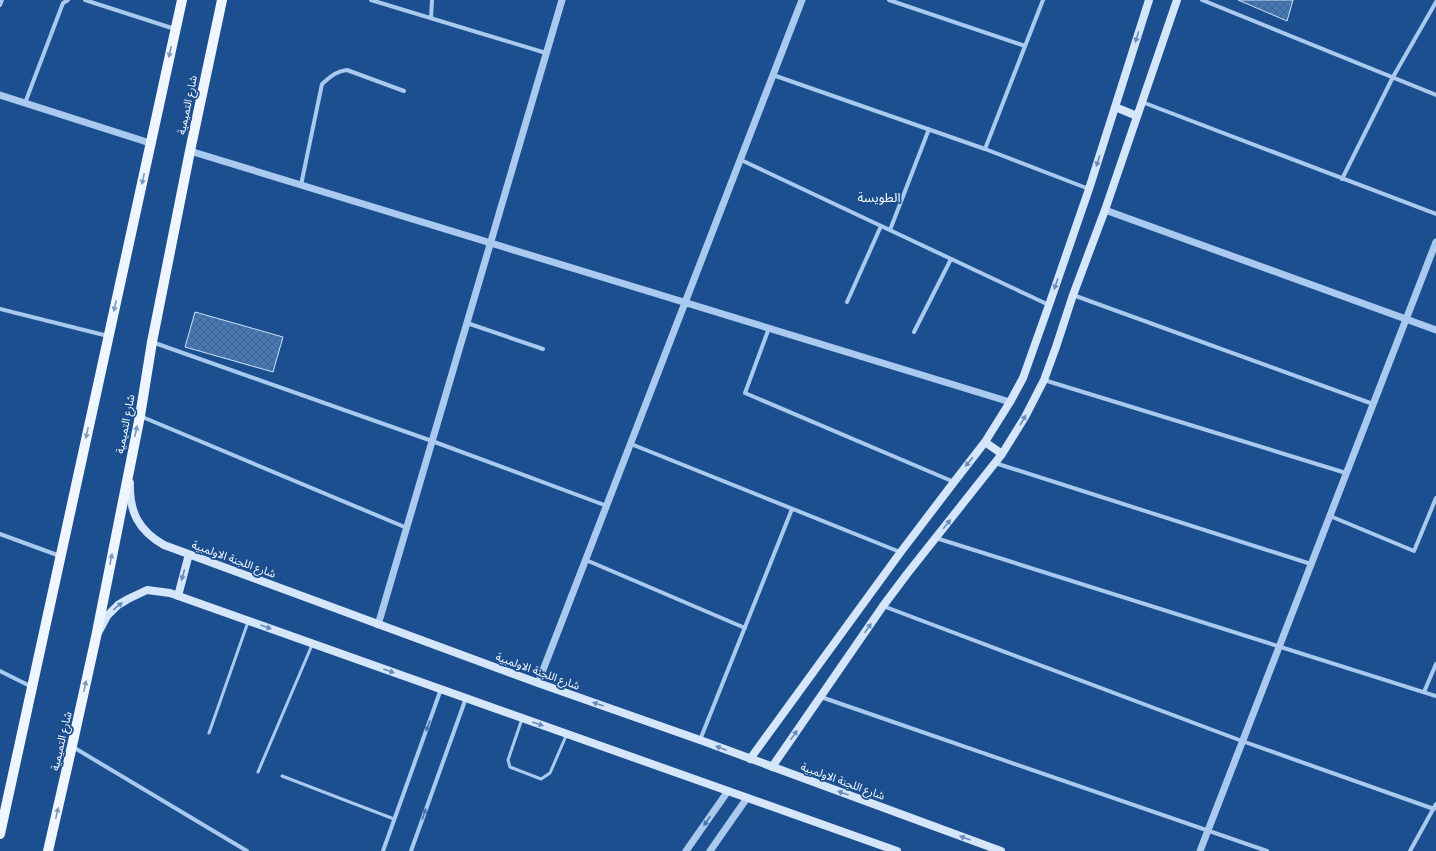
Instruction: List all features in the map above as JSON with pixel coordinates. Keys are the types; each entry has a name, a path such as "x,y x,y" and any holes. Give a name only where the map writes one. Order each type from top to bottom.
{"main road":[{"path":"0,834 182,0"},
{"name":"شارع التميمية","path":"48,851 96,637 140,416 152,342 222,0"},
{"path":"750,759 900,552 985,442 1023,378 1089,189 1149,0"},
{"path":"772,767 883,606 1002,454 1025,417 1044,380 1138,116 1177,0"},
{"path":"1115,108 1138,116"},
{"path":"985,442 1002,454"},
{"name":"شارع اللجنة الاولمبية","path":"131,456 130,498 138,522 153,538 164,545 1001,851"},
{"path":"178,596 189,554"},
{"path":"96,637 107,616 118,605 138,593 147,590 178,596 897,851"}],"street":[{"path":"0,5 1,0"},
{"path":"25,103 63,3 68,0"},
{"path":"85,0 175,29"},
{"path":"371,0 546,53"},
{"path":"432,0 432,18"},
{"path":"378,624 562,0"},
{"path":"538,683 802,0"},
{"path":"889,0 1025,46"},
{"path":"985,149 1043,0"},
{"path":"1202,0 1436,95"},
{"path":"1342,179 1393,77 1436,2"},
{"path":"301,185 322,84 339,70 347,70 404,91"},
{"path":"773,75 985,149 1089,189"},
{"path":"0,95 150,143"},
{"path":"1142,102 1436,214"},
{"path":"890,230 929,129"},
{"path":"190,151 1010,402"},
{"path":"741,160 1049,305"},
{"path":"1105,210 1436,330"},
{"path":"847,302 881,226"},
{"path":"1200,851 1436,242"},
{"path":"914,332 951,259"},
{"path":"1073,295 1373,404"},
{"path":"0,309 108,336"},
{"path":"467,323 543,350"},
{"path":"768,328 745,393 954,482"},
{"path":"152,342 432,441 607,506"},
{"path":"1044,380 1346,473"},
{"path":"140,416 407,528"},
{"path":"630,444 900,552"},
{"path":"995,463 1311,564"},
{"path":"1330,516 1414,551 1436,498"},
{"path":"700,740 792,509"},
{"path":"0,534 61,556"},
{"path":"936,538 1279,645 1436,696"},
{"path":"586,560 745,628"},
{"path":"883,606 1242,741 1434,809"},
{"path":"1424,692 1436,664"},
{"path":"0,671 32,687"},
{"path":"383,851 442,689"},
{"path":"820,697 1266,851"},
{"path":"412,851 466,698"},
{"path":"72,746 247,851"},
{"path":"686,851 728,791"},
{"path":"710,851 747,798"},
{"path":"1410,851 1436,804"}],"lane":[{"path":"209,733 248,621"},
{"path":"258,772 313,644"},
{"path":"522,718 508,760 510,767 541,779 550,773 567,734"},
{"path":"282,776 394,819"}],"building":[{"path":"1238,0 1293,0 1287,21"},
{"path":"195,312 283,337 273,372 185,347"}],"district":[{"name":"الطويسة","path":"879,197"}]}
